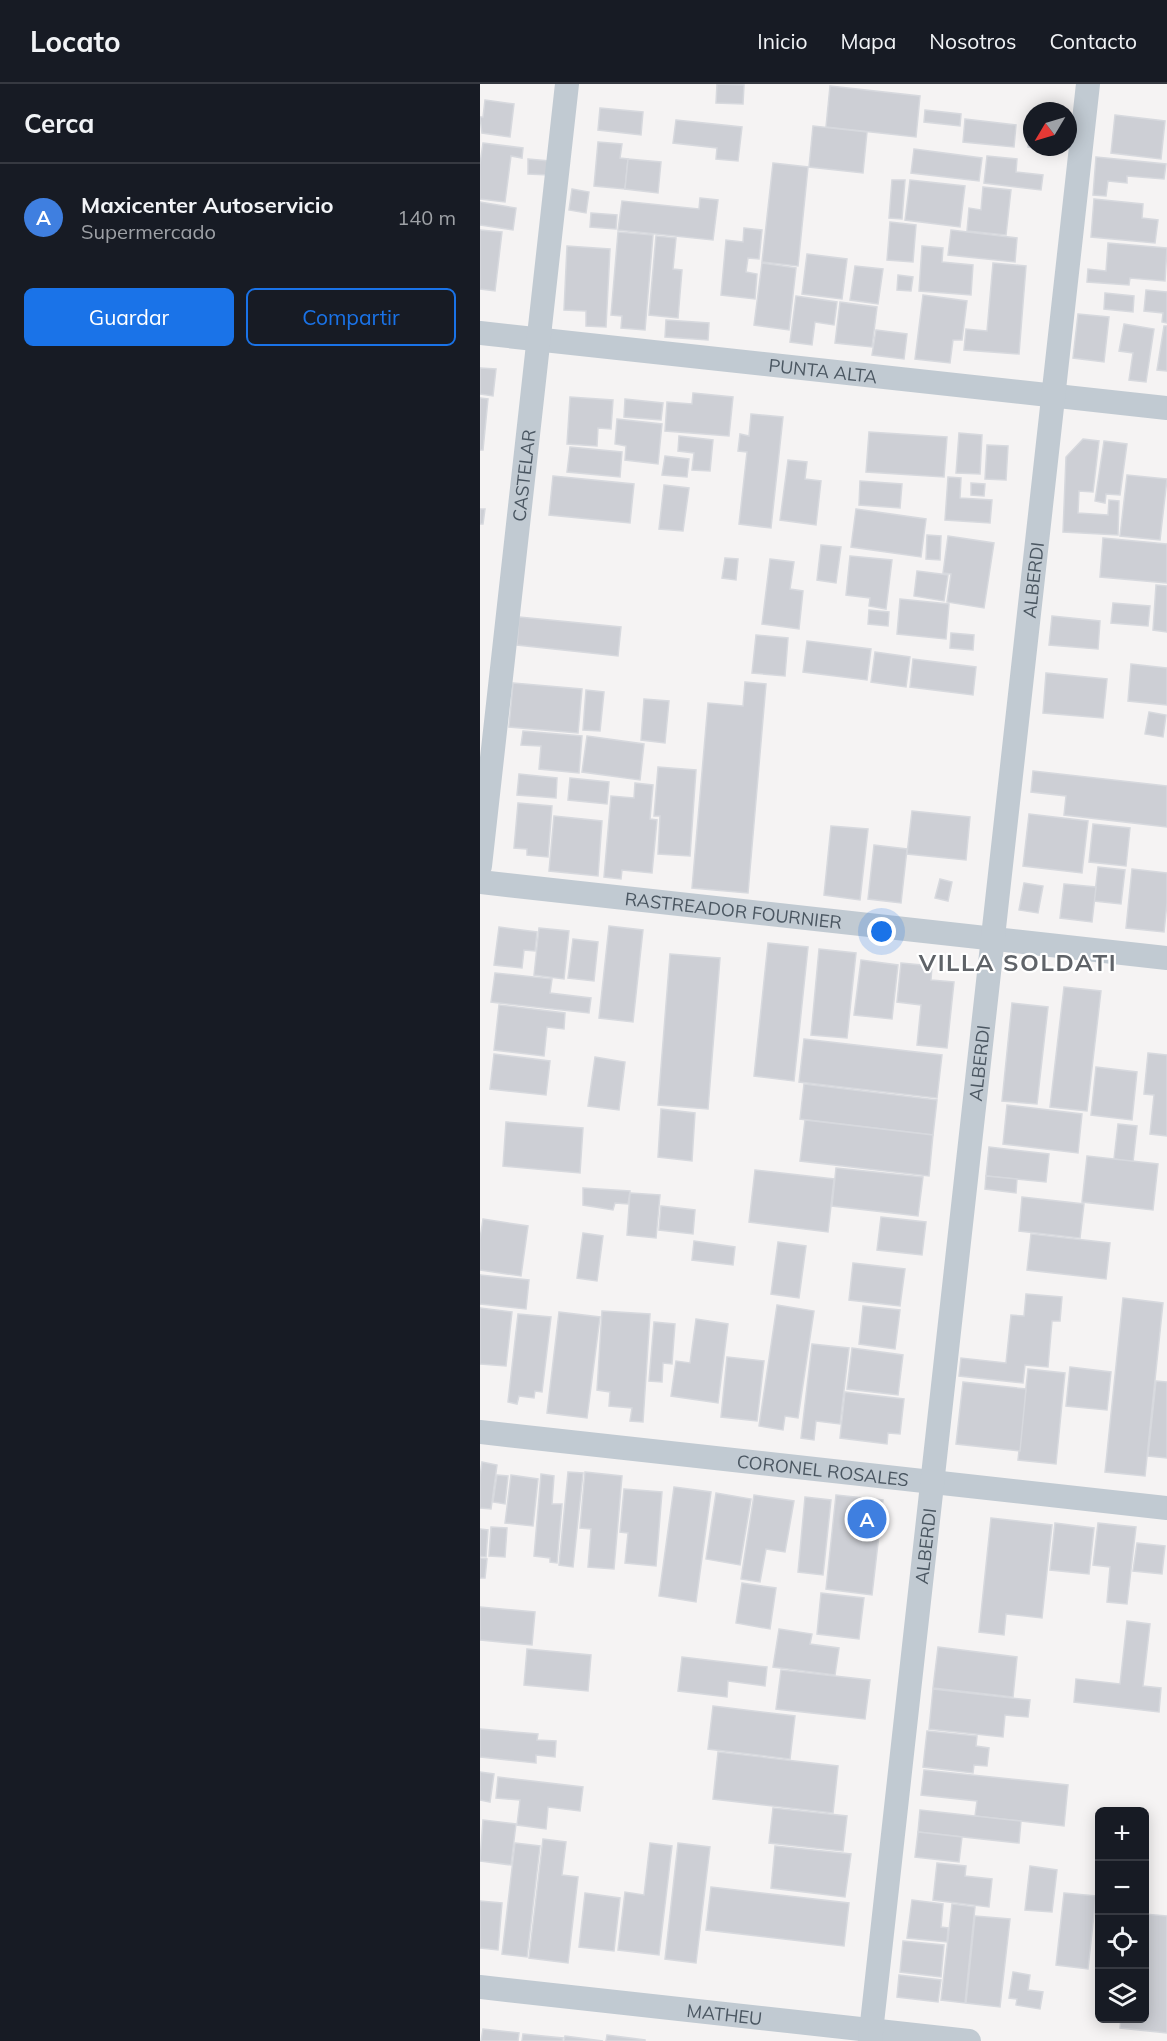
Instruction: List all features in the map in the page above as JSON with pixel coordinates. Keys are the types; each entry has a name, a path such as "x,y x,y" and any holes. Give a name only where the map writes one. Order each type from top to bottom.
{"street":[{"name":"CASTELAR","path":"480,866 567,84"},
{"name":"ALBERDI","path":"871,2036 1088,84"},
{"name":"PUNTA ALTA","path":"480,333 1167,408"},
{"name":"RASTREADOR FOURNIER","path":"480,882 1167,958"},
{"name":"CORONEL ROSALES","path":"480,1432 1167,1509"},
{"name":"MATHEU","path":"480,1987 871,2036 969,2041"}],"building":[{"path":"717,84 744,85 743,104 716,103"},
{"path":"830,86 920,96 916,137 826,127"},
{"path":"485,100 514,104 510,137 482,133 480,117 483,117"},
{"path":"600,108 643,112 641,135 598,130"},
{"path":"925,110 961,114 960,126 924,122"},
{"path":"1115,115 1165,121 1161,159 1111,153"},
{"path":"965,119 1016,125 1014,147 963,142"},
{"path":"676,120 742,127 738,161 716,159 717,148 673,143"},
{"path":"813,126 867,132 863,173 809,167"},
{"path":"598,142 622,144 620,158 628,159 625,189 594,186"},
{"path":"483,143 523,148 522,158 511,156 505,202 480,199 480,164"},
{"path":"914,149 982,158 979,181 911,173"},
{"path":"987,156 1017,159 1016,172 1043,175 1041,190 984,183"},
{"path":"1096,157 1166,164 1164,179 1127,176 1127,183 1108,181 1106,196 1093,195"},
{"path":"528,159 550,161 549,175 528,174"},
{"path":"628,159 661,162 658,193 625,189"},
{"path":"773,163 808,167 798,266 762,262"},
{"path":"892,180 905,180 902,219 889,218"},
{"path":"910,180 965,186 960,227 905,220"},
{"path":"983,187 1011,190 1006,235 967,231 969,208 981,210"},
{"path":"572,189 589,192 586,213 569,210"},
{"path":"700,198 718,200 713,240 618,230 622,201 699,209"},
{"path":"1094,199 1143,204 1142,218 1158,220 1155,243 1091,237"},
{"path":"480,202 516,208 513,230 480,225"},
{"path":"591,213 617,215 616,229 590,227"},
{"path":"890,222 916,225 913,262 887,260"},
{"path":"744,228 762,230 759,259 748,258 746,272 757,274 755,299 721,295 726,240 743,242"},
{"path":"480,230 502,232 495,291 480,289"},
{"path":"951,230 1017,238 1015,262 948,255"},
{"path":"618,232 653,235 645,330 621,328 622,316 611,315"},
{"path":"656,236 676,238 673,269 682,270 678,318 649,315"},
{"path":"1108,243 1167,248 1165,281 1130,278 1129,285 1087,282 1088,269 1106,271"},
{"path":"567,246 610,249 606,327 586,326 586,311 564,310"},
{"path":"922,246 943,248 942,262 973,265 971,295 919,291"},
{"path":"807,254 847,259 842,299 802,294"},
{"path":"762,263 796,268 789,330 754,325"},
{"path":"993,263 1026,266 1019,354 964,350 966,329 987,331"},
{"path":"855,266 883,269 878,304 850,300"},
{"path":"898,275 913,277 911,291 897,290"},
{"path":"1146,290 1167,292 1167,323 1162,322 1163,313 1144,311"},
{"path":"1105,293 1134,296 1133,312 1104,309"},
{"path":"923,295 967,301 962,340 953,340 950,363 915,359"},
{"path":"796,296 837,302 834,325 815,322 812,345 790,342"},
{"path":"840,302 877,307 872,347 835,343"},
{"path":"1078,314 1109,317 1104,362 1073,358"},
{"path":"666,320 709,323 708,340 665,337"},
{"path":"1124,324 1154,329 1146,382 1129,380 1133,353 1119,351"},
{"path":"1164,326 1167,326 1167,371 1157,370"},
{"path":"876,330 907,334 904,359 872,355"},
{"path":"480,368 496,369 493,396 480,394"},
{"path":"693,393 733,397 729,436 665,431 667,402 692,404"},
{"path":"570,397 613,400 611,429 598,428 597,446 567,444"},
{"path":"480,398 488,399 483,450 480,450"},
{"path":"625,399 663,403 661,420 624,417"},
{"path":"751,414 783,417 771,528 739,524 747,452 738,451 740,434 749,436"},
{"path":"617,419 662,424 658,464 625,460 626,446 615,444"},
{"path":"869,432 947,437 944,477 866,472"},
{"path":"959,433 982,435 980,474 956,473"},
{"path":"679,436 713,440 710,471 692,470 694,453 678,451"},
{"path":"1083,439 1099,441 1093,492 1079,491 1078,513 1108,515 1109,500 1119,501 1118,535 1063,532 1066,457"},
{"path":"1104,441 1127,444 1120,495 1106,494 1105,503 1095,501"},
{"path":"987,445 1008,446 1006,480 985,479"},
{"path":"570,447 622,452 620,477 567,472"},
{"path":"665,456 689,459 687,477 662,475"},
{"path":"788,460 807,462 805,479 821,481 816,525 780,520"},
{"path":"1127,475 1167,479 1160,540 1120,536"},
{"path":"553,476 634,484 630,523 549,515"},
{"path":"948,477 961,478 960,498 992,500 990,523 945,520"},
{"path":"860,481 902,484 900,508 859,505"},
{"path":"971,483 985,484 984,496 971,495"},
{"path":"664,485 689,488 683,531 659,529"},
{"path":"480,509 485,509 483,524 480,524"},
{"path":"856,509 926,519 921,557 851,547"},
{"path":"927,535 941,536 940,560 926,559"},
{"path":"948,536 994,543 984,608 947,602 951,574 943,573"},
{"path":"1103,538 1167,544 1167,583 1100,577"},
{"path":"821,545 841,547 836,583 817,580"},
{"path":"850,556 892,560 886,609 869,606 870,598 846,595"},
{"path":"725,558 738,559 736,580 722,578"},
{"path":"770,559 794,562 790,589 803,591 799,629 762,624"},
{"path":"917,571 948,575 944,601 914,596"},
{"path":"1156,585 1167,586 1167,632 1153,630"},
{"path":"900,599 949,604 946,639 897,634"},
{"path":"1113,603 1150,606 1148,626 1111,623"},
{"path":"869,610 889,612 888,626 868,624"},
{"path":"1052,616 1100,621 1098,649 1049,645"},
{"path":"519,617 621,627 618,656 517,645"},
{"path":"951,633 974,635 973,650 950,648"},
{"path":"756,635 788,638 785,676 752,673"},
{"path":"807,641 871,649 867,680 803,672"},
{"path":"875,652 910,657 906,687 871,682"},
{"path":"913,659 976,667 973,695 910,687"},
{"path":"1131,664 1167,668 1167,705 1128,701"},
{"path":"1046,673 1107,679 1103,718 1043,713"},
{"path":"745,682 766,684 748,893 692,888 708,703 743,706"},
{"path":"513,683 582,689 578,733 509,727"},
{"path":"586,690 604,692 600,731 583,730"},
{"path":"644,699 669,701 665,743 641,740"},
{"path":"1149,712 1166,715 1163,737 1145,734"},
{"path":"523,731 582,736 579,773 539,769 541,746 521,745"},
{"path":"587,736 644,744 640,780 582,772"},
{"path":"658,767 696,770 690,856 658,854 660,816 654,816"},
{"path":"1033,771 1167,786 1167,827 1064,815 1066,796 1031,792"},
{"path":"519,774 557,778 556,798 517,795"},
{"path":"570,778 609,782 607,804 568,800"},
{"path":"635,783 653,785 650,819 657,820 652,873 622,870 621,879 604,877 611,796 634,798"},
{"path":"518,803 552,806 548,857 527,855 527,849 514,848"},
{"path":"912,811 970,817 966,860 907,854"},
{"path":"1029,814 1088,821 1082,873 1023,866"},
{"path":"554,816 602,821 598,876 549,871"},
{"path":"1093,824 1130,828 1126,866 1089,862"},
{"path":"831,826 868,829 860,900 824,895"},
{"path":"874,845 907,849 901,903 868,899"},
{"path":"1098,867 1125,870 1121,904 1094,901"},
{"path":"1132,869 1167,873 1164,932 1126,928"},
{"path":"940,879 952,882 948,901 935,898"},
{"path":"1024,883 1043,886 1038,913 1019,910"},
{"path":"1064,884 1096,887 1092,922 1060,918"},
{"path":"609,926 643,930 633,1022 599,1018"},
{"path":"499,927 537,932 535,951 524,950 522,968 494,965"},
{"path":"539,928 569,931 564,979 534,975"},
{"path":"573,939 598,942 594,981 568,978"},
{"path":"768,943 808,947 794,1081 754,1076"},
{"path":"819,949 856,953 847,1038 811,1035"},
{"path":"670,954 720,958 708,1109 658,1105"},
{"path":"861,960 898,965 892,1019 854,1015"},
{"path":"901,963 932,966 931,980 954,982 947,1048 917,1045 921,1005 897,1002"},
{"path":"495,973 552,979 550,993 591,998 589,1013 491,1002"},
{"path":"1064,987 1101,991 1087,1111 1050,1107"},
{"path":"1012,1003 1048,1007 1037,1104 1002,1101"},
{"path":"499,1005 565,1013 564,1029 547,1027 544,1056 494,1050"},
{"path":"804,1039 942,1055 937,1098 799,1082"},
{"path":"1148,1053 1167,1055 1167,1136 1150,1134 1154,1095 1144,1094"},
{"path":"494,1054 550,1061 546,1095 490,1089"},
{"path":"595,1057 625,1062 619,1110 588,1106"},
{"path":"1096,1067 1137,1072 1132,1120 1091,1115"},
{"path":"804,1084 937,1100 933,1135 800,1119"},
{"path":"1007,1105 1082,1114 1078,1153 1003,1144"},
{"path":"661,1109 695,1113 692,1161 658,1157"},
{"path":"805,1120 933,1135 929,1176 800,1161"},
{"path":"506,1122 583,1128 580,1173 503,1166"},
{"path":"1118,1124 1137,1126 1133,1162 1114,1159"},
{"path":"989,1147 1049,1154 1046,1182 986,1176"},
{"path":"1087,1156 1158,1164 1153,1210 1082,1202"},
{"path":"836,1168 923,1177 918,1216 832,1206"},
{"path":"755,1170 834,1179 828,1232 749,1222"},
{"path":"986,1176 1017,1179 1016,1193 985,1189"},
{"path":"583,1188 630,1191 628,1204 615,1203 613,1210 583,1205"},
{"path":"630,1193 660,1195 656,1238 627,1235"},
{"path":"1022,1197 1084,1204 1080,1238 1019,1231"},
{"path":"661,1206 695,1210 693,1234 659,1230"},
{"path":"881,1217 926,1222 922,1255 877,1250"},
{"path":"483,1219 528,1226 521,1276 480,1270 480,1239"},
{"path":"583,1233 603,1236 597,1281 577,1278"},
{"path":"1031,1234 1110,1243 1106,1279 1027,1270"},
{"path":"694,1241 735,1247 733,1265 692,1260"},
{"path":"778,1242 806,1246 799,1298 771,1294"},
{"path":"853,1263 905,1269 900,1306 849,1300"},
{"path":"480,1275 529,1280 526,1309 480,1304"},
{"path":"1026,1294 1062,1297 1060,1321 1052,1321 1048,1367 1025,1365 1023,1383 959,1376 961,1358 1006,1363 1011,1315 1024,1316"},
{"path":"1123,1298 1163,1303 1145,1476 1105,1472"},
{"path":"777,1305 814,1311 798,1418 785,1416 783,1430 759,1426"},
{"path":"863,1306 900,1310 895,1349 859,1344"},
{"path":"480,1308 512,1312 506,1366 480,1364"},
{"path":"602,1311 650,1314 643,1422 630,1421 632,1408 609,1406 610,1392 597,1390"},
{"path":"559,1312 600,1317 587,1418 547,1413"},
{"path":"518,1314 551,1317 542,1392 535,1391 534,1398 519,1396 517,1404 508,1402"},
{"path":"696,1319 728,1324 718,1403 671,1396 676,1361 690,1363"},
{"path":"654,1322 675,1324 672,1364 663,1363 662,1382 649,1381"},
{"path":"812,1344 849,1348 840,1424 816,1421 814,1440 801,1438"},
{"path":"852,1348 903,1355 898,1395 847,1389"},
{"path":"727,1357 764,1361 757,1421 721,1417"},
{"path":"1070,1367 1111,1372 1107,1410 1066,1406"},
{"path":"1028,1369 1065,1373 1056,1464 1018,1460"},
{"path":"1156,1381 1167,1382 1167,1458 1148,1456"},
{"path":"963,1382 1026,1389 1020,1451 956,1444"},
{"path":"845,1392 904,1399 900,1434 888,1433 887,1444 840,1438"},
{"path":"482,1462 497,1465 491,1509 480,1508"},
{"path":"568,1472 583,1473 573,1567 559,1565"},
{"path":"585,1472 622,1476 614,1569 588,1567 591,1529 580,1528"},
{"path":"541,1474 554,1476 552,1504 562,1504 557,1563 550,1562 550,1558 534,1556"},
{"path":"497,1475 508,1476 505,1504 493,1502"},
{"path":"511,1475 538,1479 533,1526 505,1523"},
{"path":"674,1487 711,1492 696,1602 659,1596"},
{"path":"624,1489 662,1492 656,1566 625,1563 628,1533 620,1532"},
{"path":"716,1493 751,1499 740,1565 706,1559"},
{"path":"754,1495 794,1501 785,1552 766,1549 760,1582 741,1579"},
{"path":"836,1495 883,1500 872,1595 826,1589"},
{"path":"805,1497 831,1500 823,1575 798,1572"},
{"path":"991,1518 1052,1525 1042,1618 1006,1614 1004,1635 979,1632"},
{"path":"1055,1523 1094,1528 1089,1574 1050,1570"},
{"path":"1098,1523 1136,1527 1127,1604 1107,1602 1110,1567 1093,1565"},
{"path":"491,1527 507,1528 505,1557 489,1556"},
{"path":"480,1529 488,1530 486,1557 480,1556"},
{"path":"1137,1543 1165,1546 1162,1574 1133,1571"},
{"path":"480,1558 487,1559 485,1578 480,1578"},
{"path":"742,1583 776,1588 770,1629 736,1623"},
{"path":"821,1593 864,1598 859,1639 817,1634"},
{"path":"480,1607 535,1612 532,1645 480,1640"},
{"path":"1127,1621 1150,1624 1143,1686 1161,1688 1159,1712 1074,1702 1076,1679 1120,1684"},
{"path":"779,1629 812,1634 810,1644 839,1648 835,1675 773,1667"},
{"path":"938,1647 1017,1657 1013,1697 933,1688"},
{"path":"527,1649 591,1655 588,1691 524,1685"},
{"path":"682,1657 767,1667 765,1686 728,1681 727,1697 678,1691"},
{"path":"781,1670 870,1680 865,1719 776,1709"},
{"path":"933,1689 1030,1700 1028,1717 1005,1715 1003,1737 929,1729"},
{"path":"713,1706 795,1716 790,1759 708,1749"},
{"path":"480,1729 538,1734 537,1740 556,1741 555,1757 536,1755 536,1763 480,1757"},
{"path":"927,1731 977,1736 976,1746 989,1748 987,1766 974,1765 973,1773 923,1767"},
{"path":"718,1752 838,1766 833,1813 713,1799"},
{"path":"924,1770 1068,1785 1064,1826 975,1816 977,1801 921,1795"},
{"path":"480,1772 494,1774 490,1802 480,1800"},
{"path":"498,1777 583,1787 580,1811 548,1807 546,1829 517,1825 520,1800 496,1798"},
{"path":"773,1808 847,1816 843,1851 769,1843"},
{"path":"920,1810 1021,1821 1019,1843 918,1832"},
{"path":"483,1820 516,1824 511,1865 480,1861"},
{"path":"918,1832 962,1837 959,1862 915,1857"},
{"path":"543,1839 566,1842 562,1875 578,1877 568,1963 529,1958"},
{"path":"515,1843 540,1846 527,1957 502,1954"},
{"path":"650,1843 672,1846 659,1955 618,1950 625,1892 644,1895"},
{"path":"678,1843 710,1847 696,1963 665,1959"},
{"path":"775,1846 851,1854 845,1897 771,1888"},
{"path":"937,1863 966,1866 965,1876 992,1879 989,1907 933,1900"},
{"path":"1030,1866 1057,1870 1052,1912 1025,1910"},
{"path":"711,1887 849,1903 844,1946 706,1930"},
{"path":"585,1893 620,1898 614,1951 579,1947"},
{"path":"1064,1893 1095,1896 1088,1969 1056,1965"},
{"path":"912,1900 943,1904 941,1927 948,1928 947,1942 907,1938"},
{"path":"480,1901 502,1903 498,1950 480,1948"},
{"path":"952,1904 975,1907 965,2003 941,2000"},
{"path":"1149,1914 1167,1916 1167,2033 1120,2028 1120,2023 1149,2023"},
{"path":"975,1916 1010,1919 1000,2007 966,2003"},
{"path":"903,1941 944,1945 941,1977 900,1972"},
{"path":"1013,1972 1030,1975 1028,1990 1043,1992 1040,2009 1016,2005 1017,1999 1009,1998"},
{"path":"899,1975 941,1980 938,2002 897,1997"},
{"path":"483,2029 519,2033 518,2041 481,2041"},
{"path":"523,2034 563,2038 562,2041 522,2041"},
{"path":"607,2035 645,2040 645,2041 606,2041"},
{"path":"565,2036 603,2041 564,2041"}],"place":[{"name":"Maxicenter Autoservicio","path":"867,1519"}],"district":[{"name":"VILLA SOLDATI","path":"1018,962"}]}
